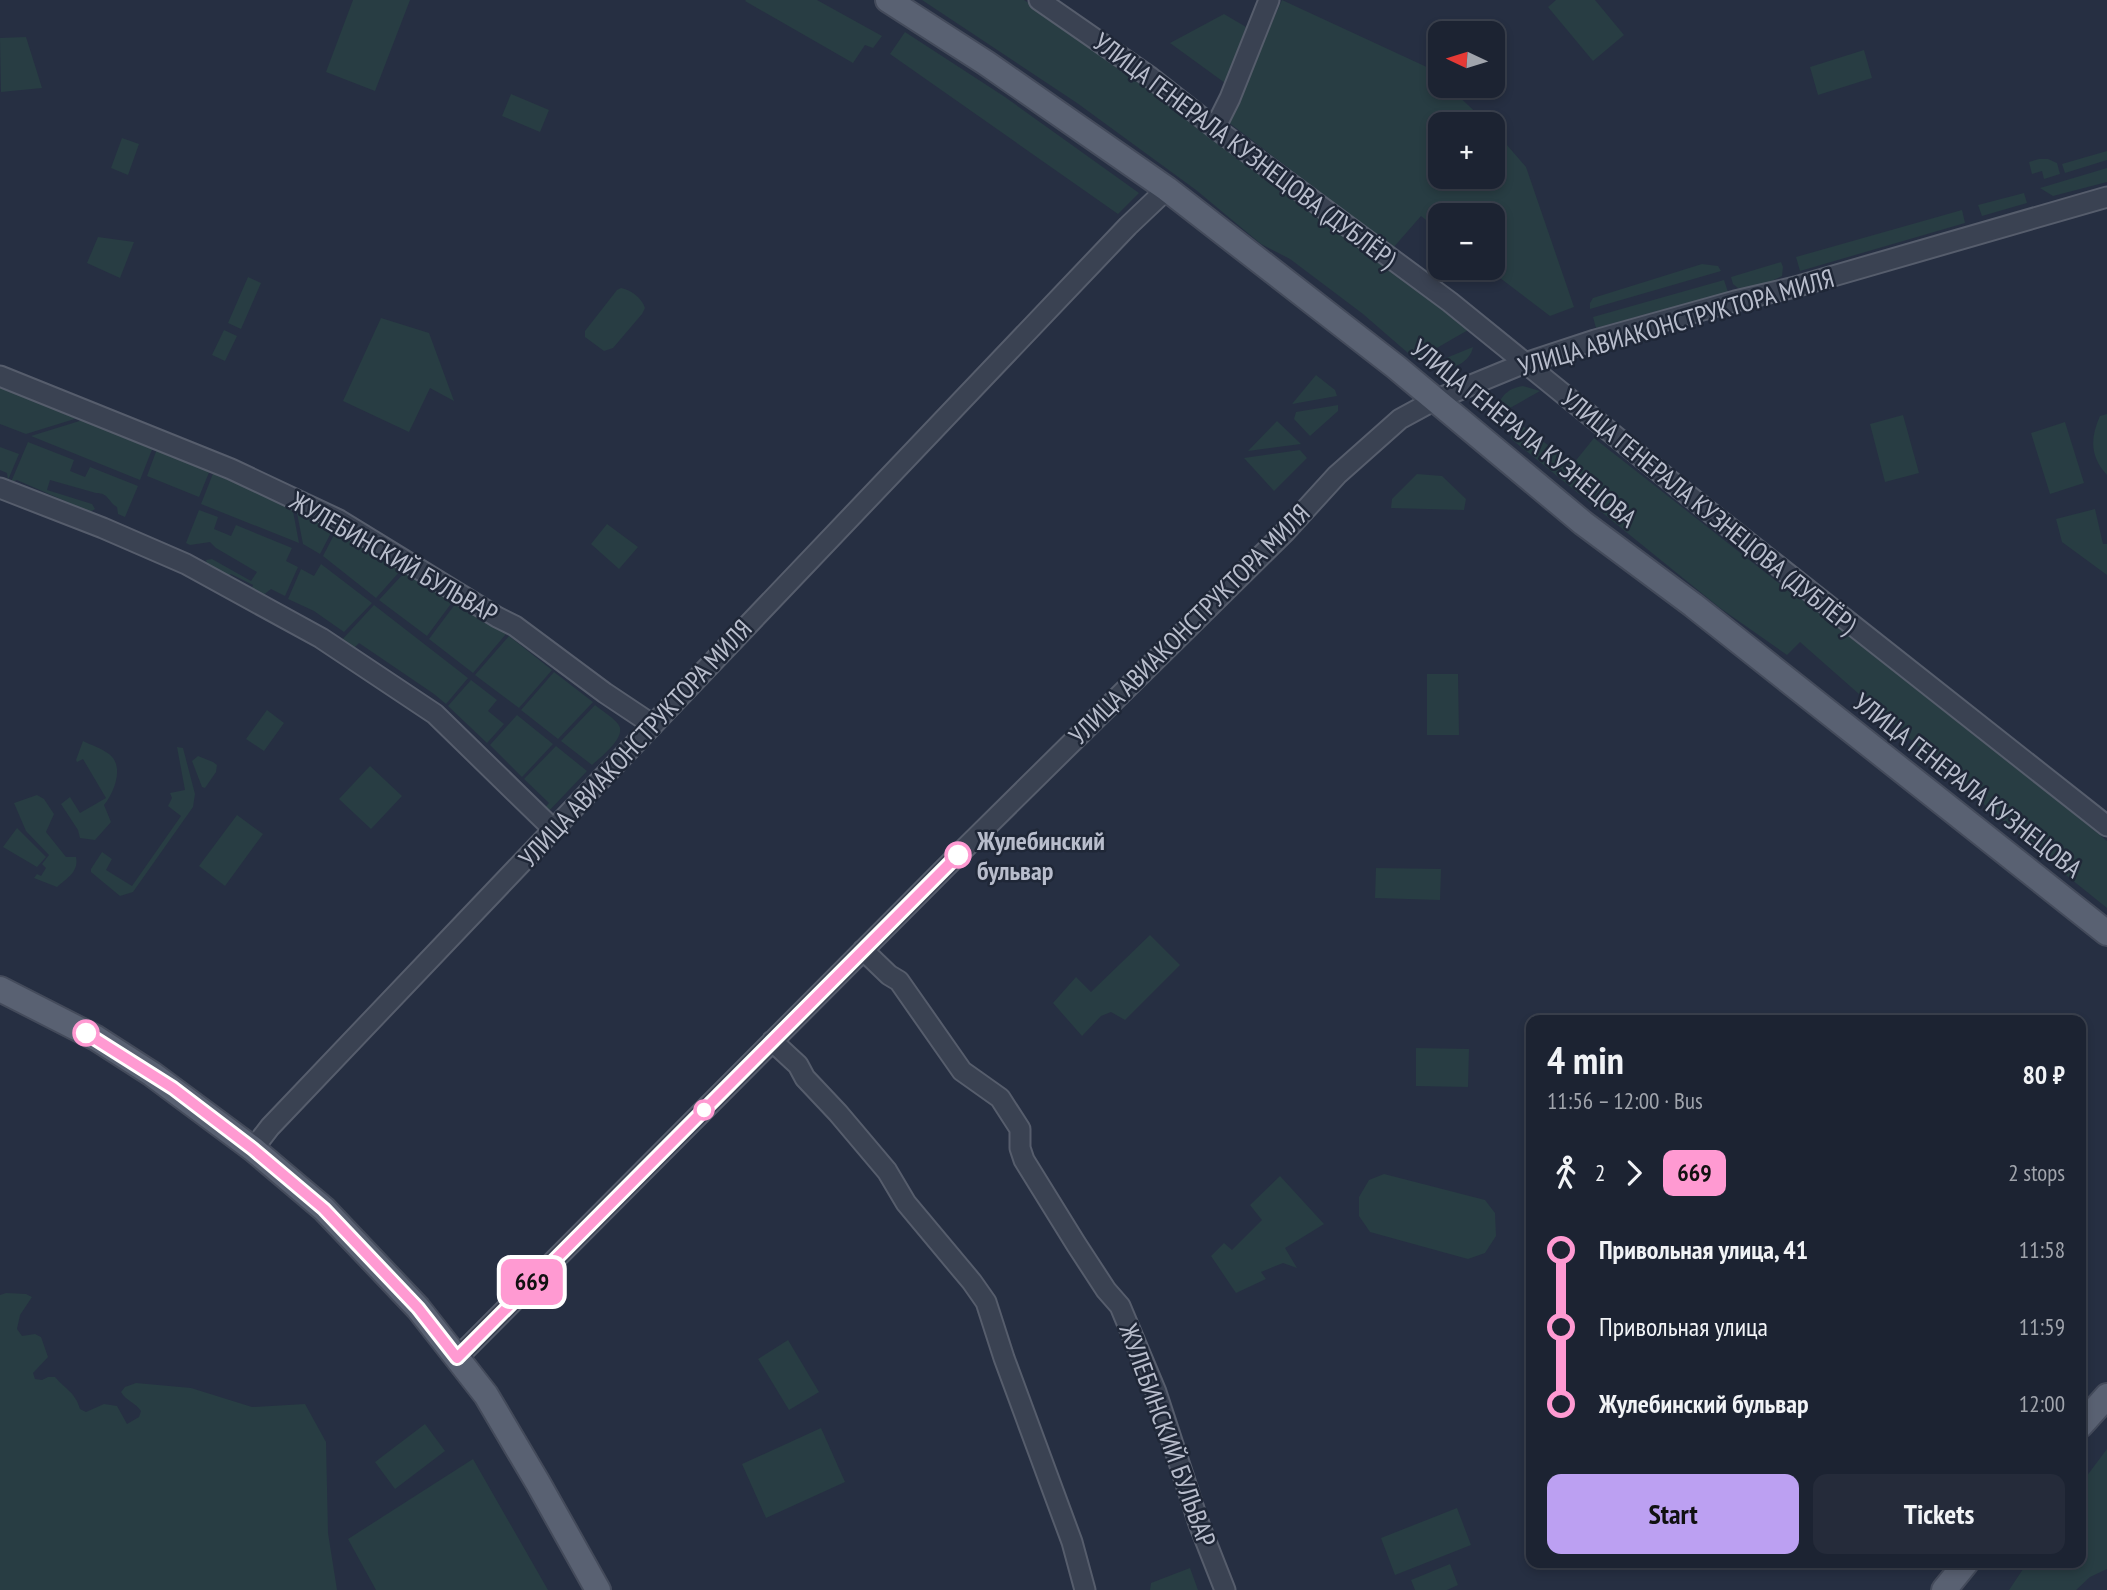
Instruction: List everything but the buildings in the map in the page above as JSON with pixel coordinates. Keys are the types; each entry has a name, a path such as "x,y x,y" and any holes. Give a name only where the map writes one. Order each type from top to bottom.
{"main road":[{"name":"УЛИЦА ГЕНЕРАЛА КУЗНЕЦОВА","path":"888,0 986,63 1167,189 1435,400 1583,523 1693,605 2107,933"},
{"path":"0,989 96,1038 152,1074 253,1149 324,1209 418,1308 486,1395 598,1590"},
{"path":"2086,1419 2107,1396"},
{"path":"1944,1590 1962,1568"}],"street":[{"name":"УЛИЦА ГЕНЕРАЛА КУЗНЕЦОВА (ДУБЛЁР)","path":"1039,0 1150,77 1450,302 1668,480 2107,825"},
{"path":"1215,128 1269,0"},
{"name":"УЛИЦА АВИАКОНСТРУКТОРА МИЛЯ","path":"253,1149 270,1127 1120,235 1167,189"},
{"name":"УЛИЦА АВИАКОНСТРУКТОРА МИЛЯ","path":"457,1358 863,950 1285,532 1337,475 1400,419 1435,400 1525,363 1595,340 2107,197"},
{"name":"ЖУЛЕБИНСКИЙ БУЛЬВАР","path":"0,376 231,469 339,520 491,614 515,626 653,725"},
{"path":"0,488 187,564 321,638 435,714 554,830"},
{"name":"ЖУЛЕБИНСКИЙ БУЛЬВАР","path":"863,950 899,981 962,1072 1000,1098 1020,1129 1020,1148 1024,1160 1106,1290 1120,1306 1156,1392 1199,1524 1225,1590"},
{"path":"772,1041 798,1065 806,1079 887,1171 906,1203 986,1302 1072,1542 1085,1590"}],"green space":[{"path":"353,0 410,0 375,91 326,72"},
{"path":"746,0 817,0 882,36 873,48 865,45 853,63"},
{"path":"922,0 1024,0 1076,34 1330,221 1468,330 1416,360 1363,314 1290,259 1261,244 1196,190 1077,103"},
{"path":"1282,0 1428,68 1428,98 1461,98 1475,112 1428,112 1428,189 1505,189 1505,143 1526,167 1574,307 1550,316 1503,280 1505,280 1505,203 1428,203 1428,222 1421,216 1393,248 1228,122"},
{"path":"1556,0 1595,0 1624,35 1593,61 1548,7"},
{"path":"1224,14 1246,27 1225,83 1170,43"},
{"path":"905,32 1005,97 1139,193 1118,214 890,54"},
{"path":"26,37 42,88 1,92 0,38"},
{"path":"1864,50 1872,78 1818,95 1810,67"},
{"path":"511,94 549,110 540,132 502,116"},
{"path":"122,138 139,144 128,175 111,168"},
{"path":"2107,151 2107,160 2065,173 2062,164"},
{"path":"2039,159 2057,163 2060,174 2044,179 2042,171 2032,174 2029,162"},
{"path":"2107,168 2107,182 2053,196 2040,188"},
{"path":"2024,193 2027,203 1982,216 1978,205"},
{"path":"1962,210 1965,223 1800,271 1796,257"},
{"path":"98,237 134,242 120,278 87,263"},
{"path":"1781,262 1782,276 1744,288 1733,284 1731,277"},
{"path":"1702,264 1718,266 1721,271 1590,309 1593,298"},
{"path":"248,277 261,283 241,329 228,323"},
{"path":"1724,280 1728,292 1596,328 1593,317"},
{"path":"621,288 636,295 645,308 613,348 604,351 585,337 585,331"},
{"path":"381,318 429,333 454,401 430,388 409,432 343,401"},
{"path":"224,330 237,336 225,361 212,355"},
{"path":"1473,347 1466,360 1453,367 1424,367"},
{"path":"1316,375 1335,390 1337,396 1292,404"},
{"path":"0,385 81,417 26,434 0,424"},
{"path":"1523,386 1540,391 1496,416 1498,405 1504,396 1512,389"},
{"path":"1338,405 1338,411 1310,436 1294,419 1296,412"},
{"path":"2107,414 2107,475 2097,461 2093,440 2100,416"},
{"path":"1903,415 1919,473 1885,482 1870,424"},
{"path":"86,419 153,447 140,480 31,436"},
{"path":"1277,421 1301,444 1248,451"},
{"path":"2065,422 2084,483 2050,494 2031,433"},
{"path":"1520,424 1573,464 1594,438 1780,584 1884,658 1978,732 2107,841 2107,908 2046,859 1800,642 1787,655 1720,608 1510,438"},
{"path":"28,442 74,460 70,471 85,477 90,467 138,486 125,517 118,514 117,507 100,493 50,480 47,490 92,504 95,509 90,512 17,480 11,482"},
{"path":"0,447 19,454 8,480 7,473 0,470"},
{"path":"157,449 210,470 199,497 147,476"},
{"path":"1300,450 1307,458 1274,491 1244,458"},
{"path":"214,471 292,506 299,543 201,504"},
{"path":"1417,474 1442,476 1466,499 1464,510 1391,508 1392,499"},
{"path":"296,508 333,529 320,554 303,544"},
{"path":"2095,509 2103,544 2107,544 2107,575 2062,542 2056,519"},
{"path":"199,510 218,517 214,529 231,536 236,525 292,548 286,561 298,567 285,596 271,589 262,596 251,591 253,585 231,574 224,579 209,571 206,560 212,559 251,581 257,572 210,542 190,545 186,543"},
{"path":"607,524 638,547 619,569 591,544"},
{"path":"336,531 401,570 376,598 323,556"},
{"path":"321,564 372,603 344,632 314,611 288,599 301,569 314,576"},
{"path":"405,572 453,601 427,636 379,600"},
{"path":"456,603 506,634 473,673 429,639"},
{"path":"374,605 468,678 446,704 359,643 351,651 340,642"},
{"path":"509,636 552,670 519,708 475,675"},
{"path":"554,672 593,702 558,739 521,710"},
{"path":"1427,674 1458,674 1459,735 1427,735"},
{"path":"471,680 497,700 488,711 504,724 487,743 448,706"},
{"path":"595,705 613,719 620,729 617,740 592,765 561,741"},
{"path":"267,710 284,723 264,751 246,739"},
{"path":"517,715 553,744 522,777 490,745"},
{"path":"83,741 109,754 114,759 117,772 114,787 104,805 111,822 95,840 80,838 78,830 61,804 70,797 80,813 106,798 83,759 77,762 76,760"},
{"path":"556,746 587,771 546,814 542,811 549,803 524,779"},
{"path":"177,747 183,748 195,794 193,807 133,892 120,896 91,872 91,869 102,852 112,859 106,870 132,886 181,816 168,806 172,798 170,793 185,790"},
{"path":"198,756 217,765 216,772 205,788 202,787 192,761"},
{"path":"370,766 402,796 371,829 339,799"},
{"path":"37,795 44,799 54,814 46,832 66,857 76,857 74,871 57,887 34,878 37,874 41,876 46,868 42,864 49,855 26,831 14,803"},
{"path":"237,815 263,834 225,886 199,866"},
{"path":"17,828 46,857 37,867 3,847"},
{"path":"1376,868 1441,869 1440,900 1375,898"},
{"path":"1150,935 1180,965 1125,1020 1111,1012 1101,1016 1082,1036 1053,1003 1076,977 1091,992"},
{"path":"1416,1048 1469,1049 1468,1087 1416,1086"},
{"path":"1384,1174 1485,1200 1495,1213 1496,1236 1485,1253 1468,1259 1370,1232 1359,1216 1359,1197 1369,1180"},
{"path":"1280,1176 1324,1224 1285,1248 1297,1268 1283,1263 1261,1272 1266,1279 1236,1293 1211,1256 1224,1243 1232,1250 1262,1220 1250,1205"},
{"path":"6,1293 32,1297 20,1315 17,1329 22,1336 35,1334 41,1337 48,1357 33,1373 35,1379 55,1377 73,1395 80,1409 86,1412 104,1404 117,1406 127,1424 139,1417 141,1411 121,1392 125,1387 136,1383 191,1388 252,1407 305,1404 326,1442 328,1533 337,1590 0,1590 0,1295"},
{"path":"788,1340 819,1392 789,1410 758,1359"},
{"path":"425,1424 445,1451 395,1489 375,1462"},
{"path":"821,1428 845,1482 766,1518 742,1464"},
{"path":"2107,1449 2107,1569 2090,1577 2076,1590 2009,1590 2024,1568 2086,1568 2086,1477"},
{"path":"473,1459 548,1590 376,1590 348,1539"},
{"path":"1457,1508 1471,1545 1395,1575 1381,1538"},
{"path":"1450,1564 1458,1585 1447,1590 1415,1590 1411,1580"},
{"path":"1190,1568 1198,1590 1150,1590 1151,1583"}],"bus line":[{"name":"669","path":"86,1033 173,1088 253,1149 324,1209 418,1308 457,1358 958,855"}],"place":[{"name":"Жулебинский бульвар","path":"958,855"}]}
